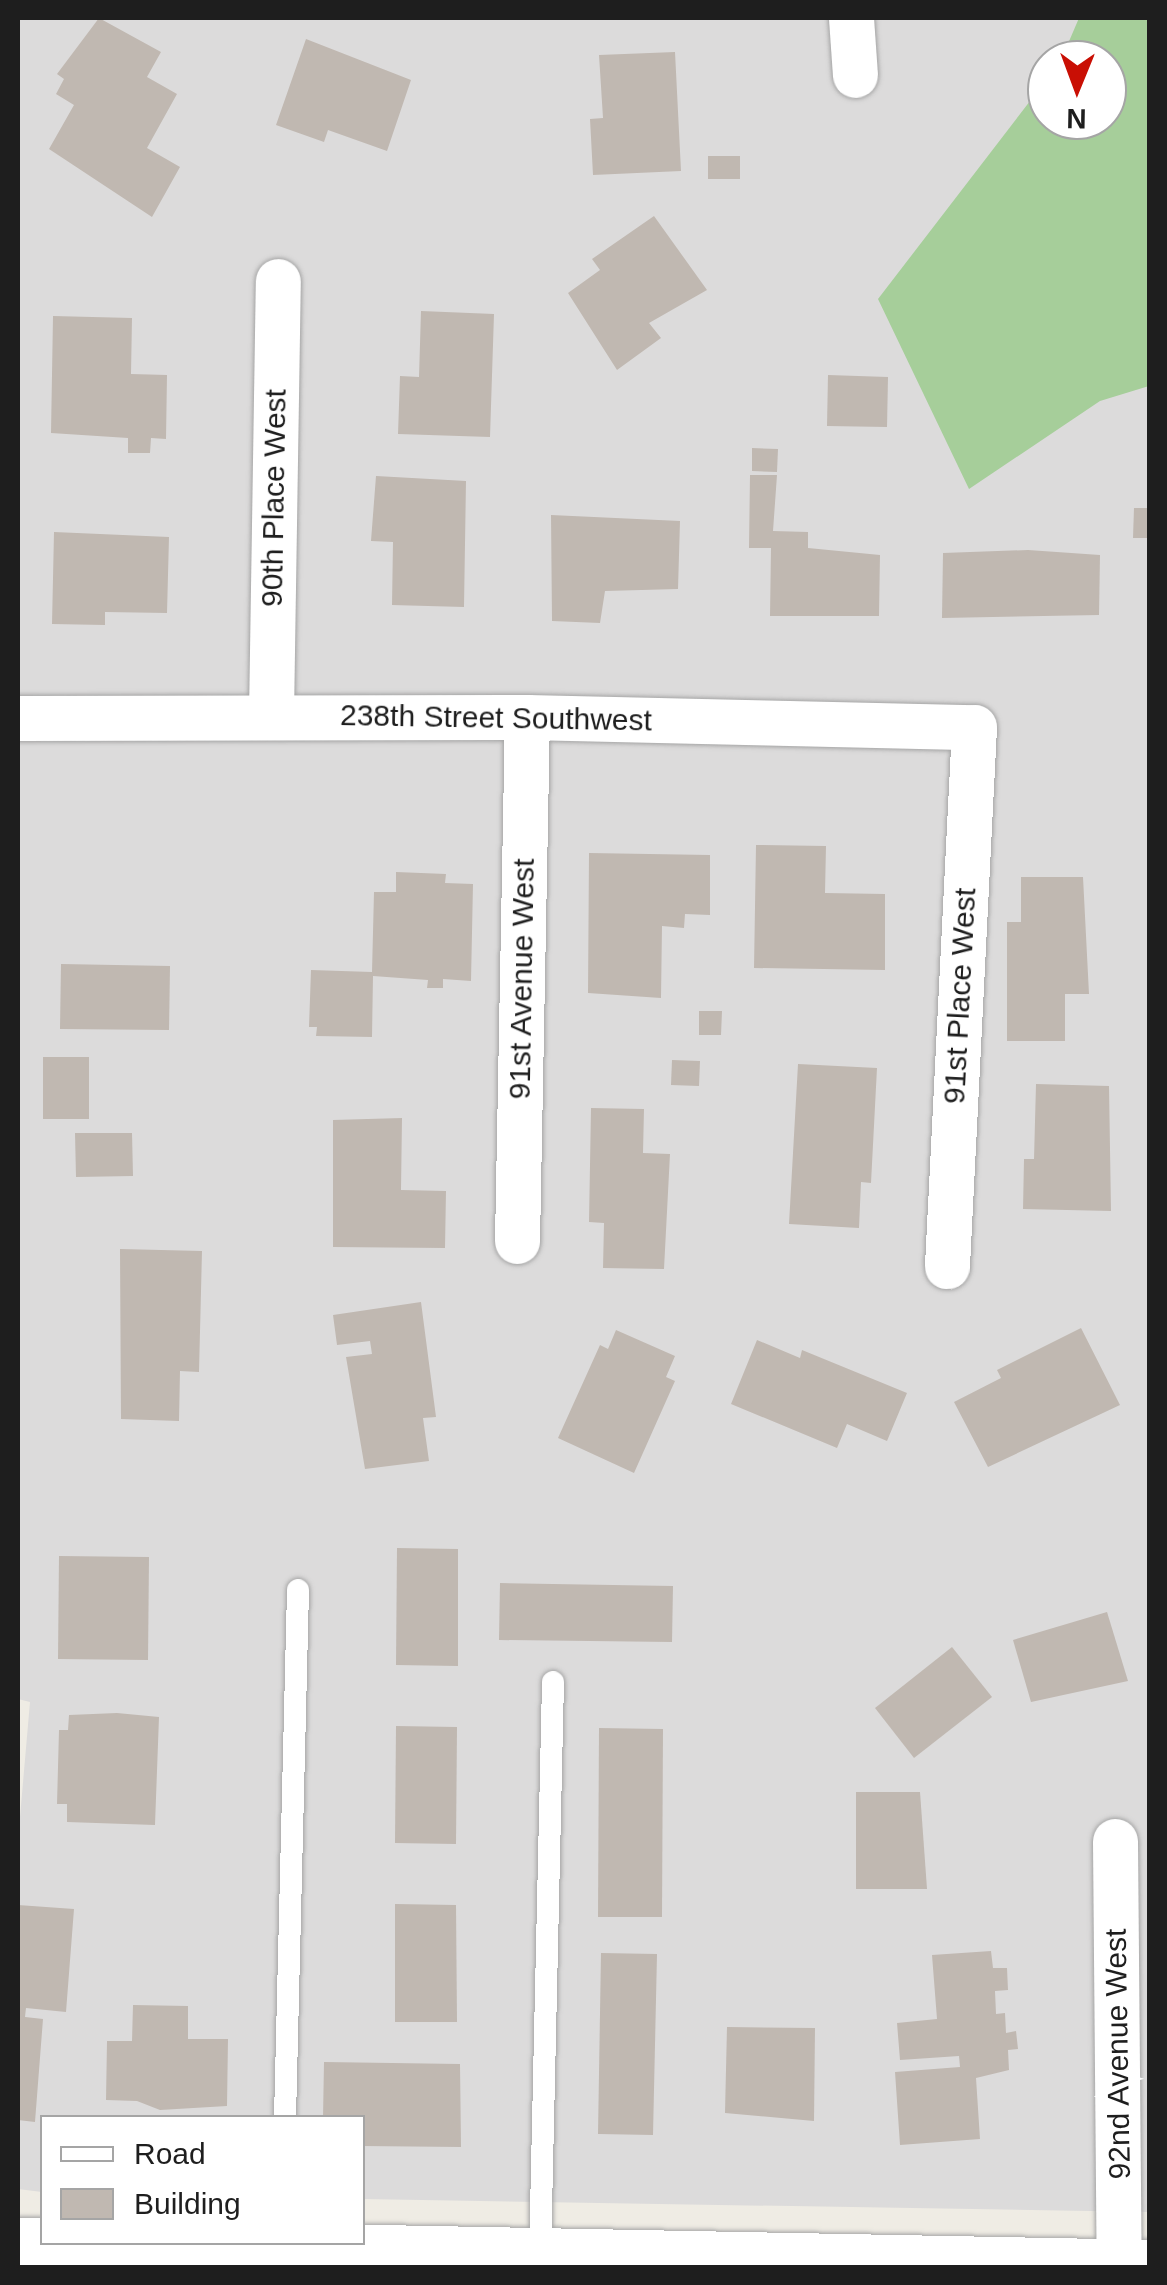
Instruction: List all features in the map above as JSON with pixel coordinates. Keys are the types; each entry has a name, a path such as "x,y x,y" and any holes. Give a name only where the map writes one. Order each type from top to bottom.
{"street":[{"path":"851,18 855,75"},
{"name":"90th Place West","path":"270,715 278,281"},
{"name":"238th Street Southwest","path":"18,718 527,716 974,727"},
{"name":"91st Avenue West","path":"517,1241 527,716"},
{"name":"91st Place West","path":"947,1266 974,727"},
{"name":"92nd Avenue West","path":"1115,1841 1119,2267"},
{"path":"18,2245 152,2257 295,2253 540,2255 771,2263 1150,2266"}],"lane":[{"path":"285,2115 298,1590"},
{"path":"540,2255 553,1682"}],"shaded area":[{"path":"18,18 1149,18 1149,2212 365,2199 365,2115 40,2115 40,2192 18,2189 18,1840 30,1702 18,1699"}],"green space":[{"path":"1079,18 1149,18 1149,386 1100,401 969,489 878,299 1027,105 1027,140 1127,140 1127,40 1070,40"}],"building":[{"path":"99,18 161,52 147,77 177,94 147,148 180,167 152,217 49,149 74,105 56,94 64,79 57,74"},
{"path":"306,39 411,80 387,151 328,130 324,142 276,125"},
{"path":"675,52 681,171 593,175 590,119 603,118 599,55"},
{"path":"708,156 740,156 740,179 708,179"},
{"path":"654,216 707,290 649,323 661,338 617,370 568,293 600,270 592,259"},
{"path":"421,311 494,314 490,437 398,434 400,376 419,377"},
{"path":"53,316 132,318 131,374 167,375 166,439 151,438 150,453 128,453 128,438 51,433"},
{"path":"828,375 888,377 887,427 827,426"},
{"path":"752,448 778,449 777,472 752,471"},
{"path":"750,475 777,475 773,531 808,532 808,548 880,555 879,616 770,616 771,548 749,548"},
{"path":"376,476 466,481 464,607 392,605 393,542 371,541"},
{"path":"1134,508 1150,508 1150,538 1133,538"},
{"path":"551,515 680,521 678,589 605,591 600,623 552,621"},
{"path":"54,532 169,537 167,613 105,612 105,625 52,624"},
{"path":"1028,550 1100,555 1099,615 942,618 943,553"},
{"path":"756,845 826,846 825,893 885,894 885,970 754,968"},
{"path":"589,853 710,855 710,915 685,914 684,928 662,926 661,998 588,993"},
{"path":"396,872 446,874 445,883 473,884 471,981 443,979 443,988 427,988 428,980 373,976 372,1037 316,1036 317,1027 309,1027 311,970 372,972 374,892 396,892"},
{"path":"1021,877 1083,877 1089,994 1065,994 1065,1041 1007,1041 1007,922 1021,922"},
{"path":"61,964 170,966 169,1030 60,1029"},
{"path":"699,1011 722,1011 721,1035 699,1035"},
{"path":"43,1057 89,1057 89,1119 43,1119"},
{"path":"672,1060 700,1061 699,1086 671,1085"},
{"path":"798,1064 877,1068 871,1183 861,1182 859,1228 789,1224"},
{"path":"1036,1084 1109,1086 1111,1211 1023,1209 1024,1159 1034,1159"},
{"path":"591,1108 644,1109 643,1153 670,1154 664,1269 603,1268 604,1223 589,1222"},
{"path":"402,1118 401,1190 446,1191 445,1248 333,1247 333,1120"},
{"path":"75,1133 132,1133 133,1176 76,1177"},
{"path":"120,1249 202,1251 199,1372 180,1371 179,1421 121,1419"},
{"path":"421,1302 436,1417 423,1418 429,1461 365,1469 346,1357 372,1354 370,1341 337,1345 333,1315"},
{"path":"1081,1328 1120,1405 988,1467 954,1402 1001,1378 997,1370"},
{"path":"616,1330 675,1356 666,1377 675,1381 634,1473 558,1438 600,1345 608,1349"},
{"path":"757,1340 800,1358 802,1350 907,1393 887,1441 847,1424 837,1448 731,1404"},
{"path":"397,1548 458,1549 458,1666 396,1665"},
{"path":"59,1556 149,1557 148,1660 58,1659"},
{"path":"500,1583 673,1586 672,1642 499,1640"},
{"path":"1107,1612 1128,1681 1031,1702 1013,1640"},
{"path":"952,1647 992,1697 914,1758 875,1708"},
{"path":"117,1713 159,1717 155,1825 67,1822 67,1804 57,1804 59,1730 68,1730 69,1715"},
{"path":"396,1726 457,1727 456,1844 395,1843"},
{"path":"599,1728 663,1729 662,1917 598,1917"},
{"path":"856,1792 920,1792 927,1889 856,1889"},
{"path":"395,1904 456,1905 457,2022 395,2022"},
{"path":"18,1905 74,1909 66,2012 26,2008 25,2017 43,2019 35,2122 18,2120"},
{"path":"991,1951 993,1968 1007,1968 1008,1990 995,1991 996,2014 1005,2013 1006,2033 1016,2031 1018,2049 1008,2050 1009,2070 976,2078 980,2139 900,2145 895,2072 960,2067 959,2056 900,2060 897,2023 937,2019 932,1955"},
{"path":"601,1953 657,1954 653,2135 598,2134"},
{"path":"133,2005 188,2006 188,2039 228,2039 227,2106 160,2110 137,2101 106,2100 107,2041 132,2041"},
{"path":"727,2027 815,2028 814,2121 725,2113"},
{"path":"324,2062 460,2064 461,2147 365,2146 365,2115 323,2115"}]}
